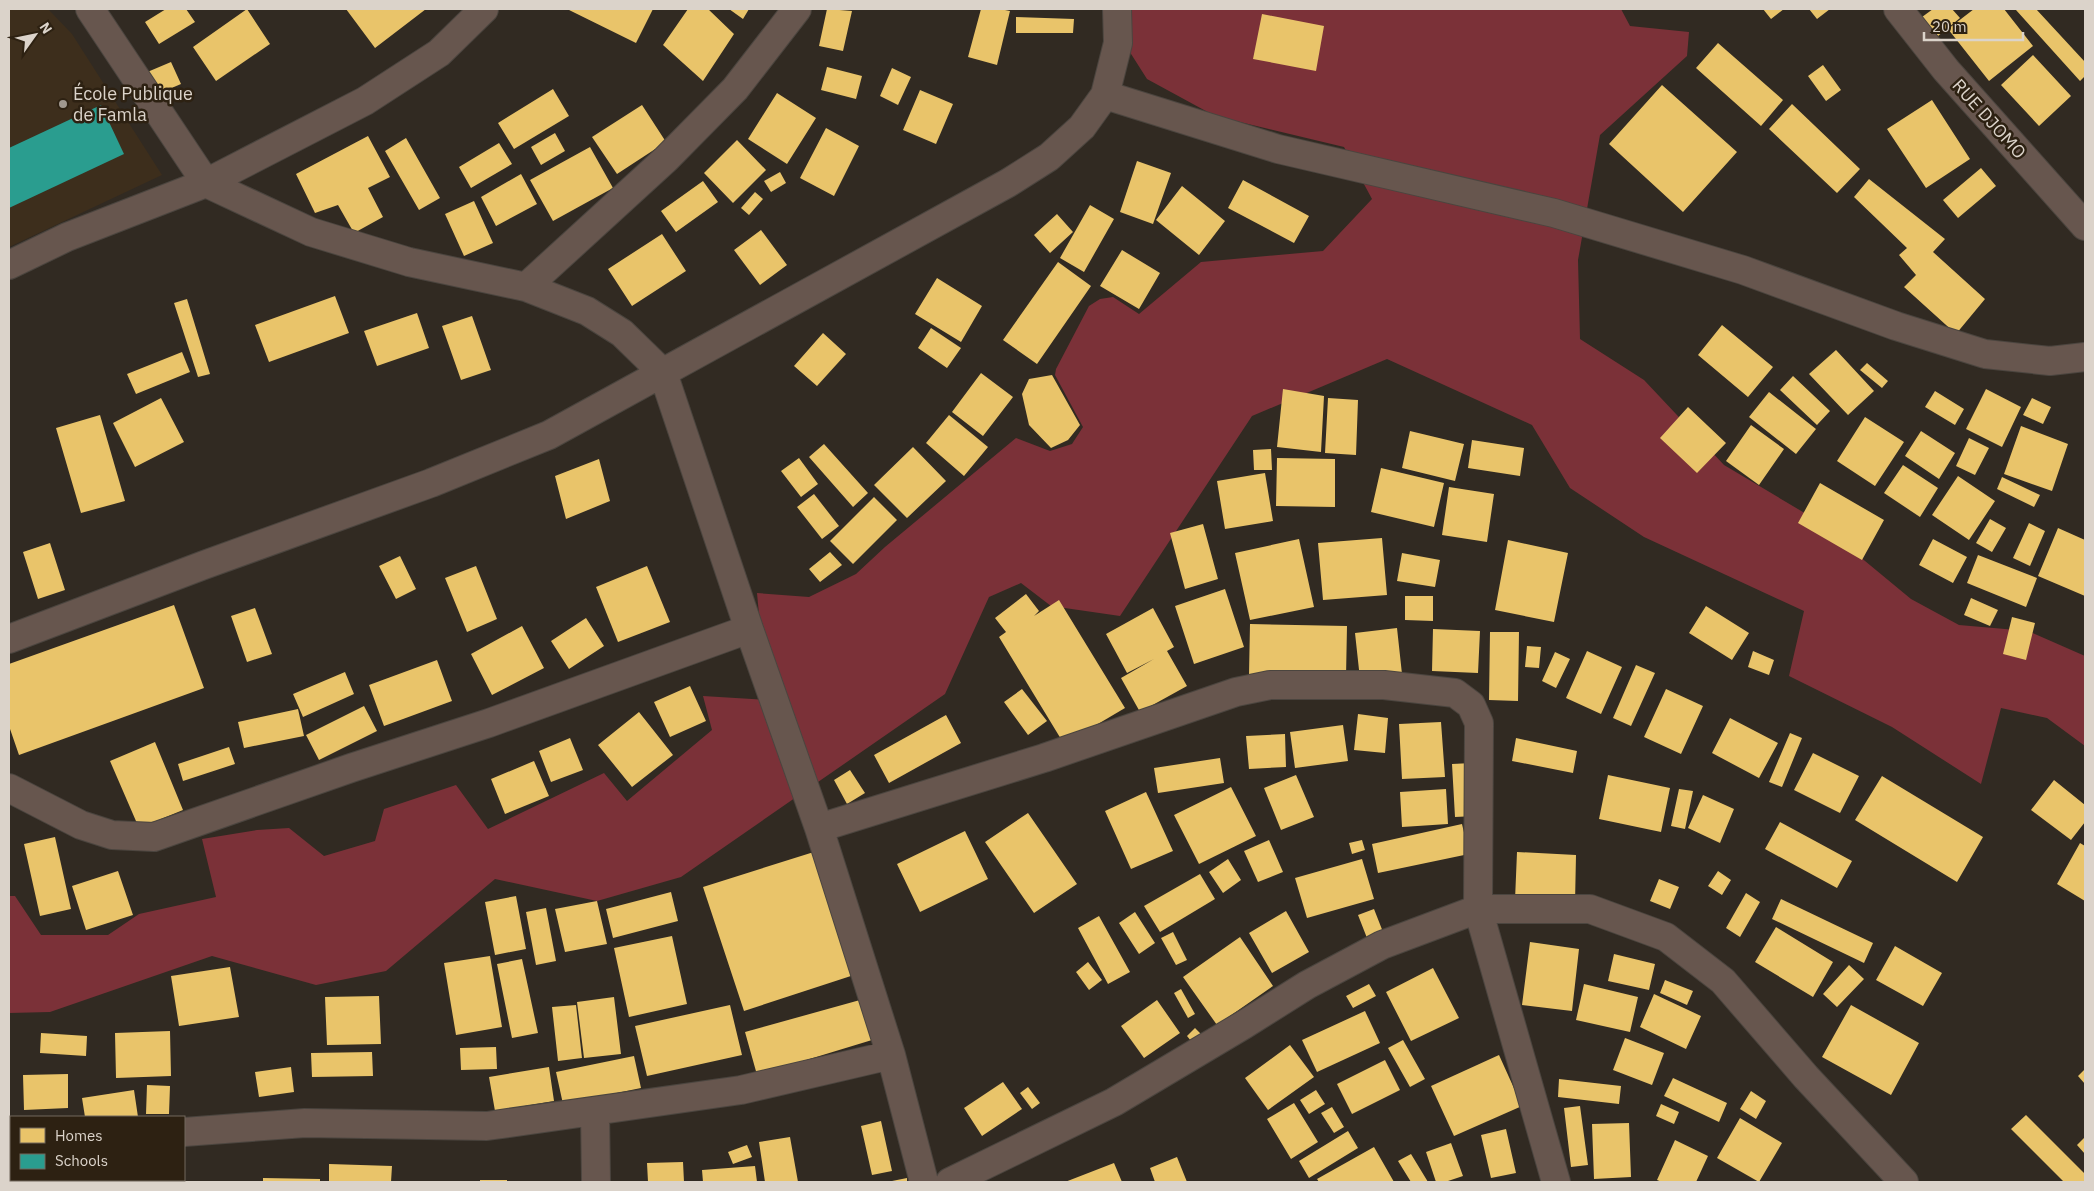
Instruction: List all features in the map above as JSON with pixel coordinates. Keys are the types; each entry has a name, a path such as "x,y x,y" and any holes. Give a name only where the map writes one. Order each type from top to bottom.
{"street":[{"path":"90,9 206,183 312,232 409,262 526,287 587,311 622,333 663,373 749,629 819,828 892,1055 924,1182"},
{"path":"9,265 66,237 206,183 365,101 439,53 484,9"},
{"path":"526,287 666,159 735,89 797,9"},
{"path":"9,640 449,476 549,435 1008,183 1055,151 1082,127 1105,94 1118,43 1117,9"},
{"name":"RUE DJOMO","path":"1898,9 1946,70 2085,226"},
{"path":"1105,94 1278,149 1554,213 1743,270 1896,326 1985,354 2050,361 2085,357"},
{"path":"9,788 81,824 112,835 154,837 351,768 498,720 749,629"},
{"path":"819,828 1044,758 1236,692 1270,685 1384,685 1455,693 1471,705 1479,723 1478,908 1556,1182"},
{"path":"950,1182 1114,1102 1307,985 1382,945 1478,908 1590,909 1666,936 1723,981 1806,1076 1904,1182"},
{"path":"185,1132 305,1124 487,1126 741,1090 892,1055"},
{"path":"595,1111 596,1182"}],"shaded area":[{"name":"École Publique de Famla","path":"9,9 48,9 72,34 162,175 9,247"},
{"path":"1110,9 1621,9 1630,26 1689,32 1687,56 1600,135 1578,260 1580,339 1644,380 1724,465 1813,518 1911,599 1959,625 2028,631 2085,656 2085,746 2047,718 2001,708 1981,784 1892,727 1789,676 1804,611 1644,537 1570,488 1532,425 1387,359 1252,416 1120,616 1051,606 1021,583 989,597 945,694 681,877 597,901 495,879 386,971 316,985 212,956 50,1012 9,1013 9,896 15,896 41,935 108,935 139,914 216,897 202,839 257,830 289,828 324,856 375,841 384,809 456,785 488,829 604,773 627,801 712,730 703,696 767,700 757,593 809,597 856,574 885,547 1016,438 1050,451 1072,444 1083,427 1055,375 1056,369 1089,306 1100,299 1113,297 1139,314 1201,262 1323,251 1372,199 1344,147 1215,116 1147,79 1126,46"}],"building: Homes":[{"path":"166,9 186,9 195,22 159,44 145,22"},
{"path":"247,9 270,44 216,81 193,47"},
{"path":"346,9 426,9 375,48"},
{"path":"567,9 653,9 636,43"},
{"path":"688,9 708,9 734,34 703,81 663,45"},
{"path":"729,9 749,9 743,19"},
{"path":"827,9 852,11 843,51 819,46"},
{"path":"981,9 1010,11 997,65 968,57"},
{"path":"1763,9 1784,9 1771,19"},
{"path":"1809,9 1830,9 1817,19"},
{"path":"1933,9 1952,9 1960,18 1938,36 1922,17"},
{"path":"1974,9 2004,9 2033,46 1989,81 1948,29"},
{"path":"2036,9 2085,62 2085,76 2080,81 2016,10"},
{"path":"1262,14 1324,26 1316,71 1253,59"},
{"path":"1016,17 1074,19 1073,33 1016,33"},
{"path":"1718,43 1783,100 1761,126 1696,68"},
{"path":"2033,55 2071,96 2039,126 2001,85"},
{"path":"171,62 181,84 155,95 145,73"},
{"path":"1823,65 1841,90 1826,101 1808,76"},
{"path":"827,67 862,76 856,99 821,90"},
{"path":"892,68 911,77 898,105 880,96"},
{"path":"1662,85 1737,152 1683,212 1609,144"},
{"path":"553,89 569,116 514,149 498,123"},
{"path":"920,90 953,104 936,144 903,130"},
{"path":"777,93 816,118 787,164 748,139"},
{"path":"1932,100 1970,159 1926,188 1887,129"},
{"path":"1792,104 1860,169 1837,193 1769,129"},
{"path":"642,105 666,142 617,174 592,137"},
{"path":"826,128 859,146 834,196 800,178"},
{"path":"555,133 565,151 541,165 531,147"},
{"path":"368,136 390,177 368,188 383,217 354,233 338,205 315,213 296,174"},
{"path":"406,138 440,198 419,210 385,151"},
{"path":"737,140 766,170 733,203 704,173"},
{"path":"499,143 512,164 471,188 459,167"},
{"path":"590,147 613,188 553,221 530,180"},
{"path":"1137,161 1171,173 1153,224 1120,212"},
{"path":"1981,168 1996,186 1958,218 1943,200"},
{"path":"780,172 786,183 771,192 764,181"},
{"path":"521,174 537,204 496,226 481,197"},
{"path":"1869,179 1945,239 1933,252 1985,299 1956,334 1904,287 1916,275 1899,255 1907,248 1854,197"},
{"path":"1243,180 1309,216 1294,243 1228,208"},
{"path":"703,181 718,202 676,232 661,211"},
{"path":"1182,186 1225,221 1199,255 1156,220"},
{"path":"755,192 763,199 749,215 741,208"},
{"path":"474,201 493,243 464,256 445,214"},
{"path":"1090,205 1114,219 1084,272 1060,258"},
{"path":"1057,214 1073,232 1050,253 1034,235"},
{"path":"761,230 787,265 760,285 734,250"},
{"path":"662,234 686,271 632,306 608,269"},
{"path":"1122,250 1160,273 1139,309 1100,286"},
{"path":"1058,262 1091,286 1037,364 1003,340"},
{"path":"937,278 982,306 961,342 915,314"},
{"path":"335,296 349,333 269,362 255,325"},
{"path":"187,299 210,374 198,377 174,303"},
{"path":"417,313 429,348 377,366 364,331"},
{"path":"472,316 491,370 461,380 442,326"},
{"path":"1722,325 1773,367 1748,397 1698,355"},
{"path":"931,328 961,348 947,368 918,348"},
{"path":"823,333 846,354 817,386 794,366"},
{"path":"1836,350 1874,391 1848,415 1809,374"},
{"path":"182,352 190,372 136,394 127,374"},
{"path":"1867,363 1888,381 1882,388 1860,370"},
{"path":"981,373 1013,397 983,436 952,412"},
{"path":"1052,375 1080,425 1068,440 1051,448 1029,425 1022,394 1029,379"},
{"path":"1793,376 1830,411 1817,425 1780,390"},
{"path":"1283,389 1324,396 1321,452 1277,447"},
{"path":"1986,389 2021,407 2002,447 1966,429"},
{"path":"1935,391 1964,409 1955,425 1925,407"},
{"path":"1769,392 1816,429 1796,454 1749,417"},
{"path":"161,398 184,442 135,467 113,423"},
{"path":"1328,398 1358,400 1356,455 1325,453"},
{"path":"2032,398 2051,407 2043,424 2023,415"},
{"path":"1688,407 1726,443 1697,473 1660,438"},
{"path":"100,415 125,501 81,513 56,428"},
{"path":"949,415 988,447 964,476 926,443"},
{"path":"1865,417 1904,442 1875,486 1837,461"},
{"path":"1751,425 1784,449 1759,485 1726,461"},
{"path":"2021,426 2068,444 2052,491 2004,474"},
{"path":"1410,431 1464,444 1455,481 1402,468"},
{"path":"1921,431 1955,453 1939,479 1905,456"},
{"path":"1969,438 1989,448 1975,475 1956,466"},
{"path":"1472,440 1524,448 1520,476 1468,468"},
{"path":"824,444 868,493 853,507 809,457"},
{"path":"913,447 946,481 907,518 874,485"},
{"path":"1271,449 1272,470 1254,470 1253,450"},
{"path":"799,458 818,484 801,497 781,471"},
{"path":"1277,458 1335,459 1335,507 1276,506"},
{"path":"599,459 610,501 566,519 555,476"},
{"path":"1903,465 1938,488 1920,517 1884,493"},
{"path":"1381,468 1444,483 1434,527 1371,512"},
{"path":"1265,473 1273,521 1225,529 1217,481"},
{"path":"1958,476 1995,501 1969,540 1932,515"},
{"path":"2002,477 2040,495 2034,507 1997,489"},
{"path":"1820,483 1884,520 1862,560 1798,523"},
{"path":"1449,487 1494,494 1487,542 1442,535"},
{"path":"814,494 839,526 822,539 797,507"},
{"path":"874,497 897,520 853,564 830,541"},
{"path":"1990,519 2006,528 1992,552 1976,543"},
{"path":"2029,523 2045,531 2030,566 2013,558"},
{"path":"1203,524 1218,579 1185,589 1170,533"},
{"path":"2058,528 2085,540 2085,596 2038,576"},
{"path":"1382,538 1387,595 1323,600 1318,543"},
{"path":"1299,539 1314,607 1250,620 1235,553"},
{"path":"1933,539 1967,557 1953,583 1919,565"},
{"path":"1508,540 1568,553 1554,622 1495,610"},
{"path":"50,543 65,590 38,599 23,552"},
{"path":"830,552 842,565 820,582 809,569"},
{"path":"1402,553 1440,560 1435,587 1397,581"},
{"path":"1978,555 2037,578 2026,607 1967,583"},
{"path":"400,556 416,589 396,599 379,566"},
{"path":"476,566 497,619 467,632 445,578"},
{"path":"647,566 670,622 618,642 596,587"},
{"path":"1225,589 1244,647 1194,664 1175,606"},
{"path":"1026,594 1039,611 1034,616 1059,600 1125,708 1064,744 999,637 1006,632 995,618"},
{"path":"1405,596 1433,596 1433,621 1405,620"},
{"path":"1971,598 1998,610 1990,626 1964,615"},
{"path":"174,605 204,688 19,755 9,726 9,664"},
{"path":"1706,606 1749,633 1732,660 1689,633"},
{"path":"255,608 272,654 247,662 231,616"},
{"path":"1153,608 1174,647 1167,651 1187,686 1140,712 1121,678 1154,659 1127,673 1106,634"},
{"path":"2012,617 2035,623 2026,660 2003,654"},
{"path":"586,618 604,646 569,669 551,641"},
{"path":"1250,624 1347,626 1346,677 1249,675"},
{"path":"522,626 544,668 492,695 471,654"},
{"path":"1397,628 1402,674 1360,679 1355,633"},
{"path":"1433,629 1480,631 1478,673 1432,671"},
{"path":"1490,632 1519,632 1518,701 1489,700"},
{"path":"1527,646 1541,647 1539,668 1525,667"},
{"path":"1587,651 1622,667 1601,714 1566,698"},
{"path":"1753,651 1774,660 1769,675 1748,667"},
{"path":"1555,652 1570,659 1556,688 1542,681"},
{"path":"437,660 452,701 384,726 369,685"},
{"path":"1636,665 1655,673 1631,726 1613,718"},
{"path":"345,672 354,694 303,717 293,694"},
{"path":"690,686 706,721 670,737 654,702"},
{"path":"1022,689 1047,721 1028,735 1004,702"},
{"path":"1666,689 1703,706 1681,754 1644,737"},
{"path":"364,706 377,731 319,760 306,735"},
{"path":"298,709 304,736 244,748 238,722"},
{"path":"639,712 673,755 632,787 598,745"},
{"path":"1358,714 1388,718 1385,753 1354,750"},
{"path":"946,715 961,743 889,783 874,755"},
{"path":"1730,718 1778,743 1759,778 1712,753"},
{"path":"1441,722 1445,777 1402,779 1399,724"},
{"path":"1343,725 1348,761 1295,768 1290,732"},
{"path":"1790,733 1802,738 1782,787 1769,782"},
{"path":"1285,734 1286,767 1249,769 1246,736"},
{"path":"570,738 583,770 551,782 539,751"},
{"path":"1516,738 1577,751 1573,773 1512,761"},
{"path":"155,742 183,810 139,828 110,761"},
{"path":"229,747 235,764 183,781 178,764"},
{"path":"1813,753 1859,776 1840,813 1794,790"},
{"path":"1220,758 1224,783 1158,793 1154,768"},
{"path":"534,761 549,796 505,814 491,779"},
{"path":"1472,763 1475,816 1455,817 1452,764"},
{"path":"850,770 865,793 847,804 834,780"},
{"path":"1296,775 1314,817 1281,830 1264,788"},
{"path":"1608,775 1670,788 1661,832 1599,819"},
{"path":"1882,776 1983,837 1957,882 1855,820"},
{"path":"2054,780 2085,805 2085,822 2071,840 2031,810"},
{"path":"1231,787 1256,836 1199,864 1174,815"},
{"path":"1446,789 1448,824 1402,827 1400,792"},
{"path":"1679,789 1693,791 1685,829 1671,826"},
{"path":"1146,792 1173,851 1131,869 1105,811"},
{"path":"1703,795 1734,809 1720,843 1688,828"},
{"path":"1028,813 1077,884 1034,913 985,842"},
{"path":"1780,822 1852,861 1837,888 1765,849"},
{"path":"1462,824 1469,854 1378,873 1372,844"},
{"path":"965,831 988,879 920,912 897,864"},
{"path":"55,837 71,909 40,916 24,844"},
{"path":"1269,840 1283,872 1258,882 1244,851"},
{"path":"1362,840 1365,850 1352,854 1349,843"},
{"path":"2080,843 2085,846 2085,901 2057,884"},
{"path":"817,851 857,974 744,1011 703,887"},
{"path":"1517,852 1576,855 1575,903 1515,900"},
{"path":"1228,859 1241,880 1223,893 1209,872"},
{"path":"1362,859 1374,899 1307,918 1295,878"},
{"path":"118,871 133,915 86,930 72,886"},
{"path":"1718,871 1731,880 1722,895 1708,886"},
{"path":"1200,874 1215,899 1160,932 1144,906"},
{"path":"1659,879 1679,887 1670,909 1650,901"},
{"path":"671,892 678,921 613,938 606,909"},
{"path":"1746,893 1760,902 1740,937 1726,928"},
{"path":"516,896 526,949 495,955 485,902"},
{"path":"1781,899 1873,943 1864,963 1772,919"},
{"path":"597,901 607,944 565,952 555,909"},
{"path":"546,908 556,961 536,965 526,912"},
{"path":"1374,909 1383,932 1367,938 1358,915"},
{"path":"1286,911 1309,952 1272,973 1249,933"},
{"path":"1135,912 1155,943 1139,954 1119,923"},
{"path":"1099,916 1130,972 1108,984 1078,928"},
{"path":"1776,927 1833,962 1813,997 1755,962"},
{"path":"1173,932 1187,960 1176,965 1161,938"},
{"path":"672,936 687,1004 629,1017 614,948"},
{"path":"1240,937 1273,986 1217,1025 1183,977"},
{"path":"1530,942 1579,949 1572,1011 1522,1005"},
{"path":"1895,946 1942,973 1923,1006 1876,980"},
{"path":"1614,954 1655,964 1649,990 1608,981"},
{"path":"490,956 502,1027 456,1035 444,963"},
{"path":"522,959 538,1033 512,1038 497,964"},
{"path":"1088,962 1102,980 1089,990 1076,972"},
{"path":"1849,965 1864,979 1837,1007 1823,994"},
{"path":"230,967 239,1017 179,1026 171,976"},
{"path":"1433,968 1459,1018 1411,1041 1386,992"},
{"path":"1665,980 1693,991 1687,1005 1660,993"},
{"path":"1369,984 1376,996 1353,1008 1346,996"},
{"path":"1584,984 1638,997 1630,1032 1576,1020"},
{"path":"1181,989 1195,1014 1188,1018 1174,993"},
{"path":"1654,994 1701,1016 1686,1049 1640,1027"},
{"path":"379,996 381,1044 327,1045 325,997"},
{"path":"614,997 621,1054 584,1058 577,1002"},
{"path":"860,1000 872,1040 803,1061 806,1069 759,1082 745,1032"},
{"path":"1157,1000 1180,1033 1144,1058 1121,1026"},
{"path":"576,1005 582,1058 558,1061 552,1007"},
{"path":"730,1005 742,1055 647,1076 635,1026"},
{"path":"1851,1005 1919,1043 1891,1095 1822,1057"},
{"path":"1365,1011 1380,1043 1317,1072 1302,1040"},
{"path":"1195,1028 1204,1037 1195,1046 1187,1036"},
{"path":"170,1031 171,1076 116,1078 115,1033"},
{"path":"41,1033 87,1036 86,1056 40,1053"},
{"path":"1625,1038 1664,1053 1652,1085 1613,1070"},
{"path":"1403,1040 1425,1079 1410,1087 1388,1048"},
{"path":"1290,1045 1314,1077 1268,1110 1245,1078"},
{"path":"496,1047 497,1069 461,1070 460,1048"},
{"path":"372,1052 373,1076 312,1077 311,1053"},
{"path":"1499,1055 1522,1106 1454,1136 1431,1086"},
{"path":"634,1056 641,1088 563,1104 556,1072"},
{"path":"1385,1060 1400,1090 1352,1114 1337,1084"},
{"path":"291,1067 294,1092 259,1097 255,1072"},
{"path":"549,1067 554,1101 495,1111 489,1077"},
{"path":"2085,1069 2085,1084 2078,1076"},
{"path":"68,1074 68,1108 24,1110 23,1075"},
{"path":"1673,1078 1727,1103 1719,1122 1664,1096"},
{"path":"1559,1079 1621,1086 1619,1104 1558,1097"},
{"path":"1003,1082 1022,1109 982,1136 964,1108"},
{"path":"147,1085 170,1086 169,1114 146,1114"},
{"path":"1028,1087 1040,1103 1032,1109 1020,1093"},
{"path":"134,1090 138,1116 85,1116 82,1098"},
{"path":"1316,1090 1325,1104 1309,1114 1300,1100"},
{"path":"1751,1091 1766,1101 1756,1119 1740,1109"},
{"path":"1294,1103 1318,1142 1291,1159 1267,1119"},
{"path":"1661,1104 1679,1112 1674,1124 1656,1116"},
{"path":"1580,1106 1588,1165 1571,1167 1564,1108"},
{"path":"1332,1107 1344,1127 1334,1133 1321,1113"},
{"path":"2026,1115 2085,1174 2085,1182 2064,1182 2011,1129"},
{"path":"1740,1118 1782,1143 1759,1182 1717,1158"},
{"path":"881,1121 892,1171 872,1175 861,1126"},
{"path":"1629,1123 1631,1177 1594,1179 1592,1124"},
{"path":"1506,1129 1516,1173 1491,1178 1481,1135"},
{"path":"1348,1131 1358,1148 1309,1178 1299,1161"},
{"path":"790,1137 798,1182 765,1182 759,1142"},
{"path":"2085,1137 2085,1154 2077,1145"},
{"path":"1675,1140 1708,1156 1696,1182 1662,1182 1657,1180"},
{"path":"1451,1143 1463,1176 1445,1182 1436,1182 1426,1152"},
{"path":"747,1145 752,1157 733,1164 728,1152"},
{"path":"1374,1147 1394,1182 1319,1182 1317,1179"},
{"path":"1411,1154 1428,1182 1411,1182 1398,1161"},
{"path":"1177,1157 1187,1182 1155,1182 1150,1168"},
{"path":"683,1162 684,1182 648,1182 647,1163"},
{"path":"1114,1163 1122,1182 1065,1182"},
{"path":"329,1164 392,1166 391,1182 329,1182"},
{"path":"755,1166 757,1182 703,1182 702,1170"},
{"path":"263,1178 320,1179 320,1182 263,1182"},
{"path":"907,1178 907,1182 892,1182 892,1181"},
{"path":"480,1180 507,1180 507,1182 480,1182"}],"building: Schools":[{"path":"101,105 124,154 9,208 9,148"}],"place":[{"name":"École Publique de Famla","path":"63,104"}]}
